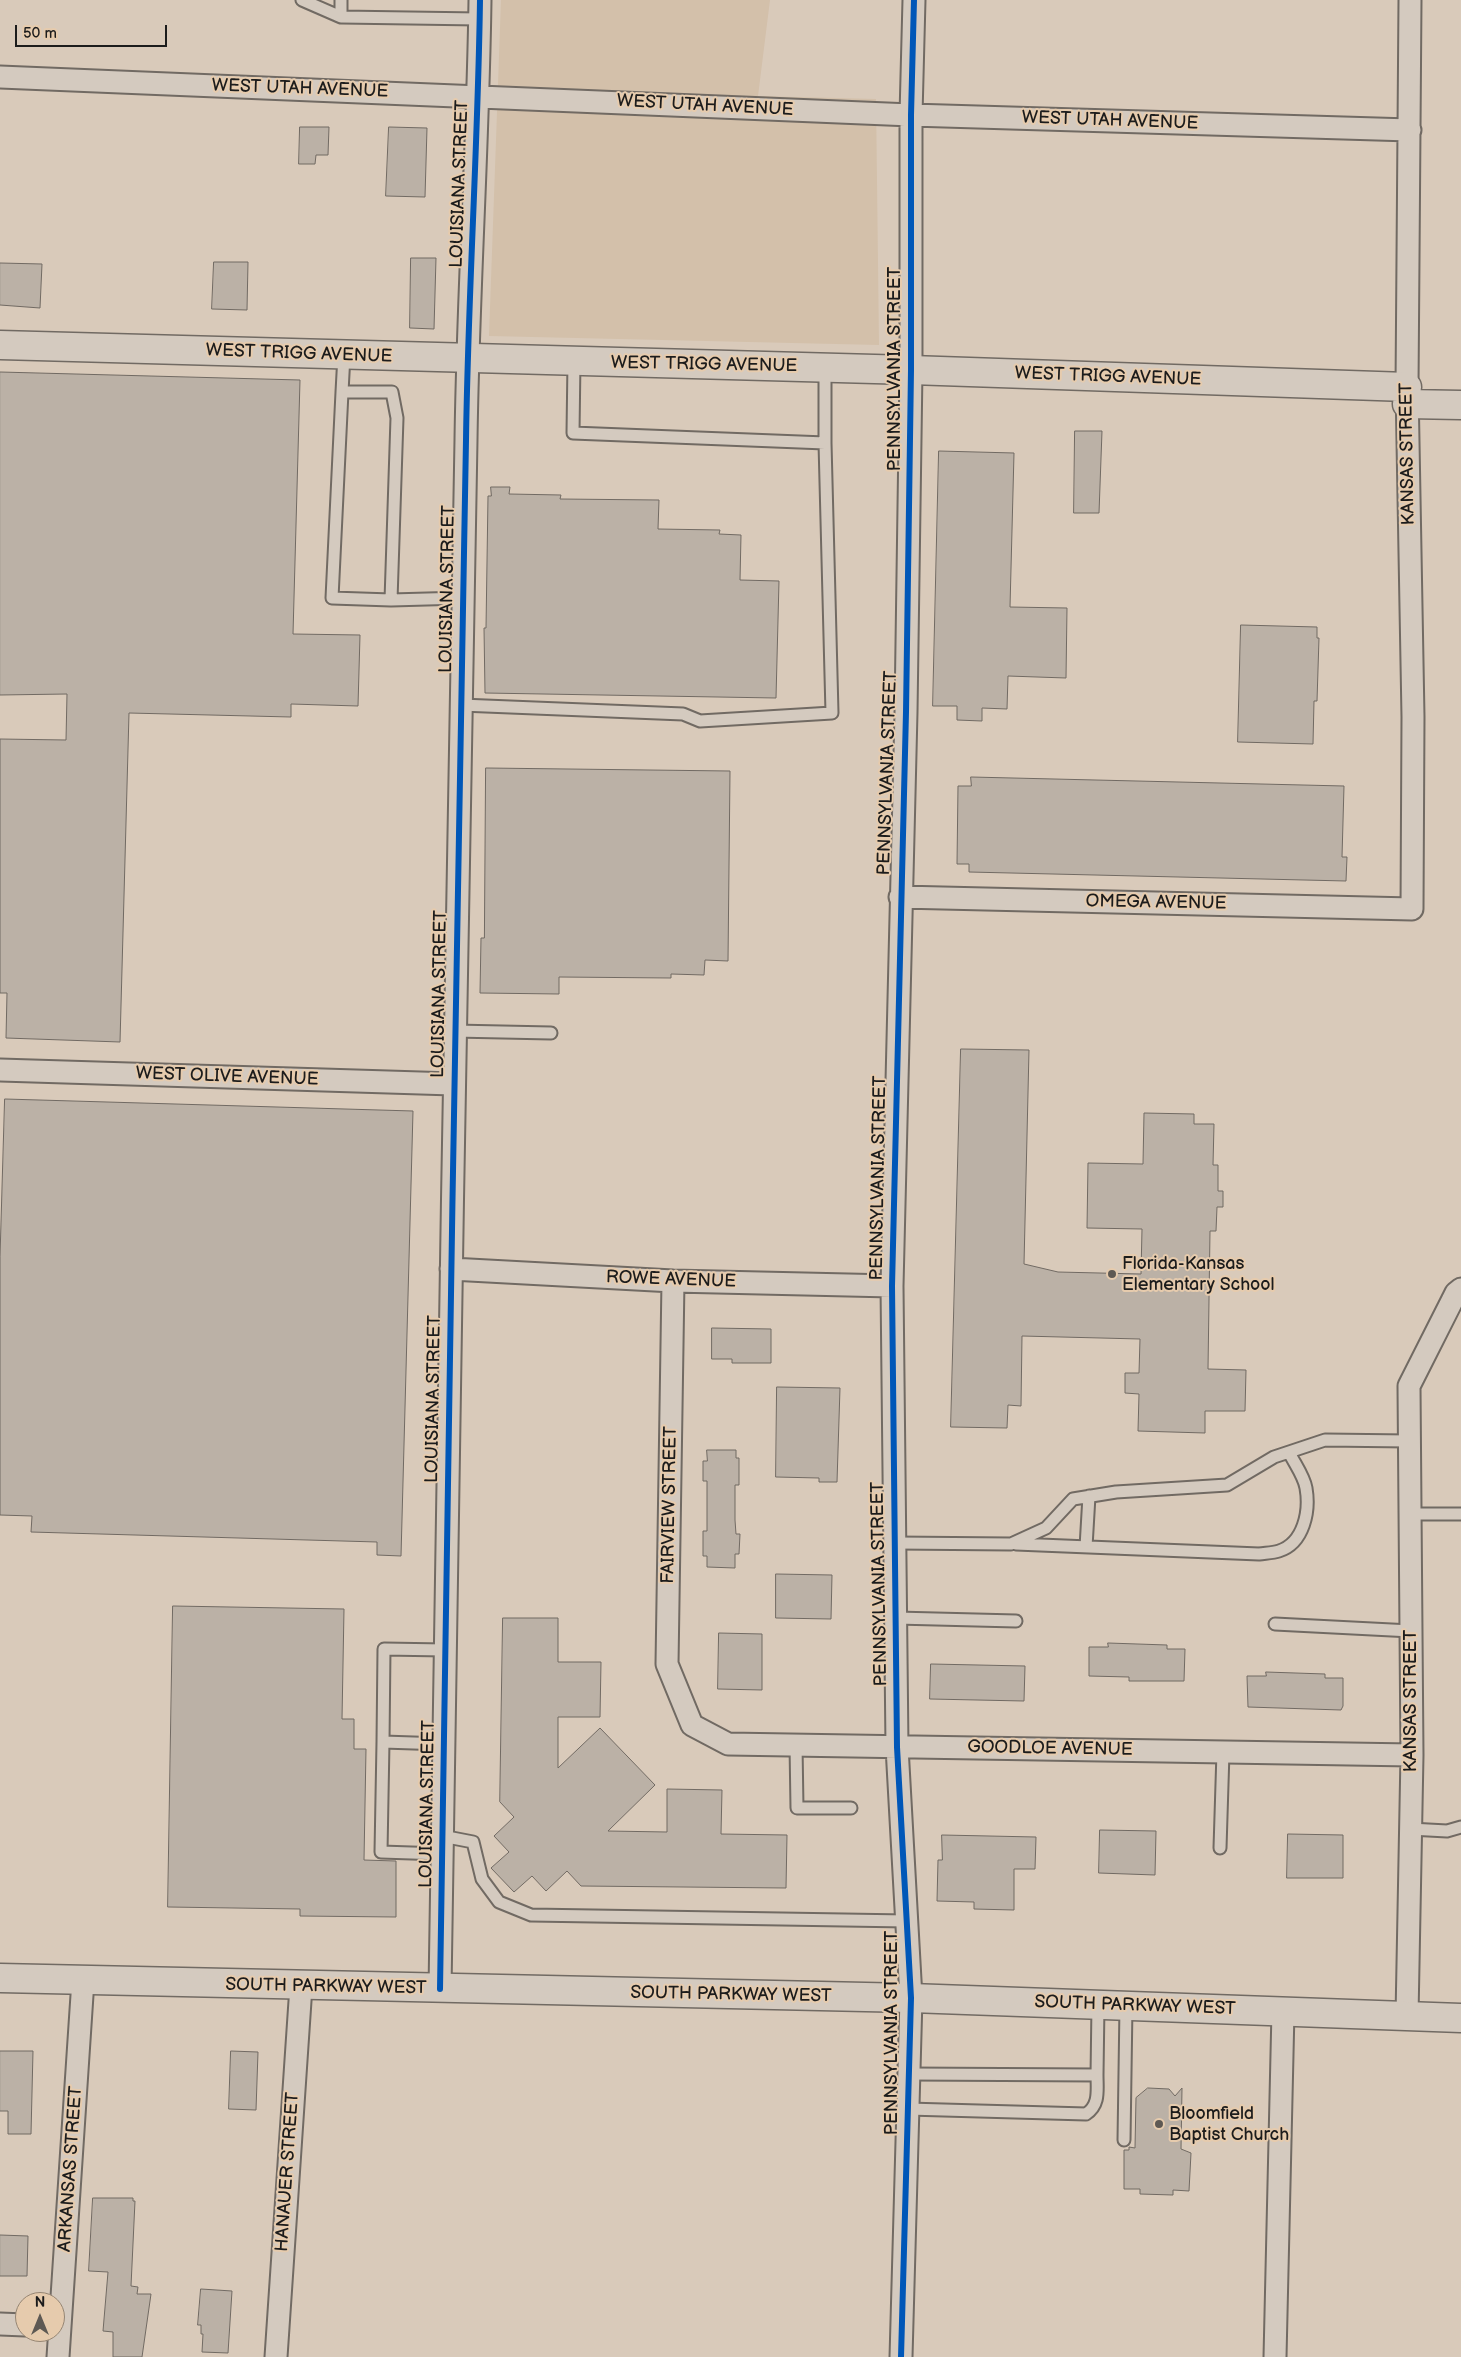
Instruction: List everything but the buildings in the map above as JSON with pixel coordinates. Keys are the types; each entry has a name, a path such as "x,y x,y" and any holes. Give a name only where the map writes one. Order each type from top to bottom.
{"main road":[{"name":"WEST TRIGG AVENUE","path":"0,345 911,370 1407,395 1461,405"},
{"name":"SOUTH PARKWAY WEST","path":"0,1978 440,1990 910,1998 1461,2018"}],"street":[{"name":"PENNSYLVANIA STREET","path":"901,2357 910,1998 897,1747 892,1286 911,370 910,115 914,0"},
{"name":"KANSAS STREET","path":"1410,0 1407,395 1413,717 1412,909"},
{"name":"LOUISIANA STREET","path":"440,1990 453,1084 467,359 480,9"},
{"name":"WEST UTAH AVENUE","path":"0,77 910,115 1410,130"},
{"name":"OMEGA AVENUE","path":"900,897 1412,909"},
{"name":"WEST OLIVE AVENUE","path":"0,1070 453,1084"},
{"name":"ROWE AVENUE","path":"450,1269 673,1280 892,1286"},
{"name":"FAIRVIEW STREET","path":"673,1280 667,1664 692,1725"},
{"name":"KANSAS STREET","path":"1407,2016 1412,1755 1409,1386 1456,1293 1461,1289"},
{"name":"GOODLOE AVENUE","path":"692,1725 728,1744 1412,1755"},
{"name":"ARKANSAS STREET","path":"60,2292 83,1980"},
{"name":"HANAUER STREET","path":"276,2357 301,1986"},
{"path":"1275,2357 1283,2011"},
{"path":"0,2324 15,2325"},
{"name":"ARKANSAS STREET","path":"58,2342 58,2357"}],"lane":[{"path":"302,0 340,17 480,9"},
{"path":"340,17 341,0"},
{"path":"344,355 332,598 391,600 463,598"},
{"path":"574,361 573,433 825,444"},
{"path":"461,706 683,714 700,721 832,713 825,444 825,368"},
{"path":"342,392 392,392 398,418 391,600"},
{"path":"454,1031 550,1033"},
{"path":"1011,1544 1046,1528 1072,1499 1116,1492 1227,1485 1274,1457 1325,1440 1410,1442"},
{"path":"895,1543 1011,1544 1260,1554 1280,1551 1294,1542 1303,1528 1306,1508 1306,1486 1289,1452"},
{"path":"1086,1547 1089,1496"},
{"path":"1410,1514 1461,1514"},
{"path":"896,1618 1016,1621"},
{"path":"1275,1624 1411,1631"},
{"path":"445,1650 384,1649 381,1852 473,1842 482,1879 499,1902 530,1915 907,1921"},
{"path":"383,1742 444,1744"},
{"path":"796,1745 797,1808 851,1808"},
{"path":"1220,1848 1222,1752"},
{"path":"1410,1829 1447,1830 1461,1827"},
{"path":"908,2110 1086,2114 1094,2109 1097,2099 1098,2005"},
{"path":"1124,2140 1126,2006"},
{"path":"908,2074 1097,2075"}],"shaded area":[{"path":"501,0 770,0 758,96 876,99 879,345 489,336"}],"cycle path":[{"path":"440,1989 467,385 480,0"},
{"path":"901,2357 911,1998 897,1747 892,1286 906,712 911,370 911,115 914,0"}],"place":[{"name":"Florida-Kansas Elementary School","path":"1112,1274"},
{"name":"Bloomfield Baptist Church","path":"1159,2124"}]}
